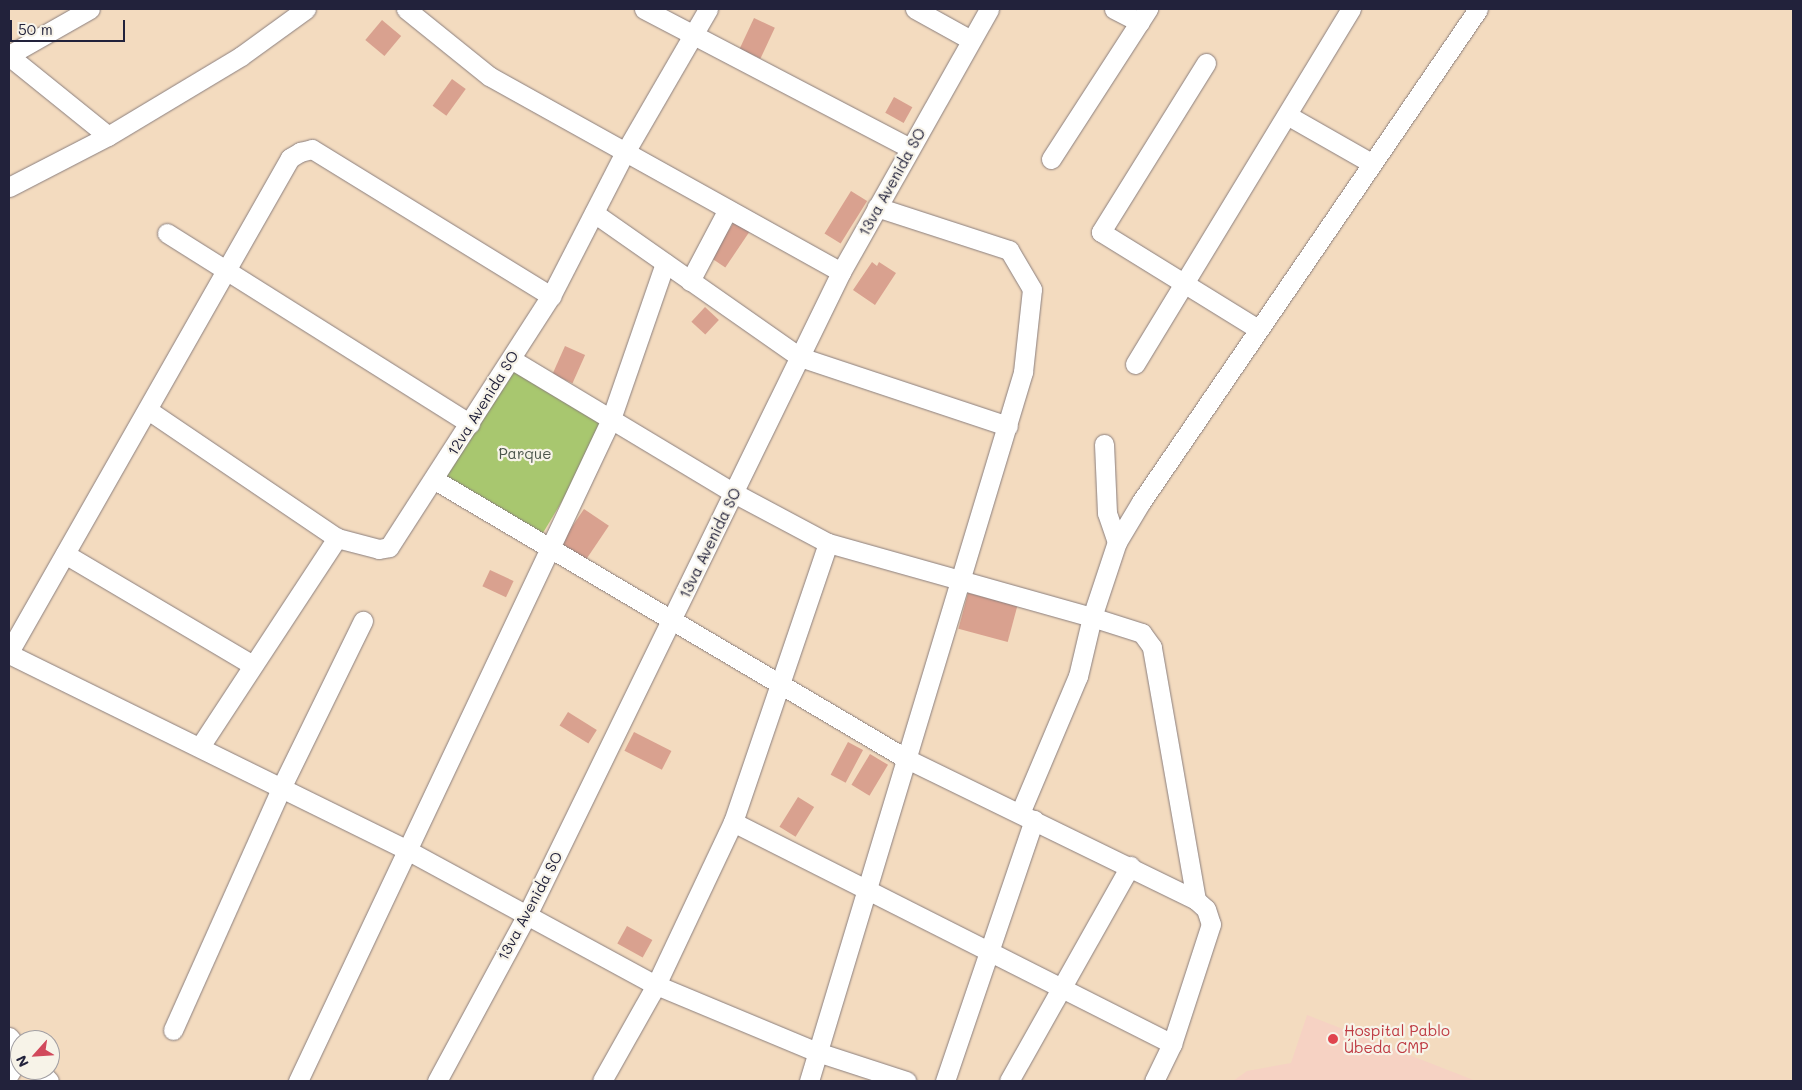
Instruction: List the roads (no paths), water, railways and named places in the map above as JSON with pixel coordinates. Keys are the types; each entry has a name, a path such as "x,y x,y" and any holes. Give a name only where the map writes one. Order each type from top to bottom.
{"street":[{"path":"90,9 9,56 108,136"},
{"path":"9,188 108,136 241,56 306,9"},
{"path":"406,9 489,76 624,154 841,272"},
{"path":"644,9 692,36 910,148"},
{"name":"12va Avenida SO","path":"148,410 337,538 366,546 389,547 435,480 551,296 624,154 708,9"},
{"path":"915,9 972,40"},
{"name":"13va Avenida SO","path":"437,1081 528,913 841,272 989,9"},
{"path":"1051,159 1144,15 1114,9"},
{"path":"1135,364 1184,287 1351,9"},
{"path":"945,1081 987,951 1027,816 1078,676 1092,617 1117,542 1258,329 1478,9"},
{"path":"1206,63 1101,229 1103,235 1184,287 1258,329"},
{"path":"1287,115 1371,163"},
{"path":"551,296 312,149 290,158 227,273 9,653 201,745 405,849 528,913 656,986 817,1052 906,1081"},
{"path":"810,1081 905,758 964,579 1008,426 1023,372 1032,289 1021,263 1009,250 877,208"},
{"path":"690,281 728,209"},
{"path":"594,213 800,357 1008,426"},
{"path":"168,233 227,273 470,424"},
{"path":"298,1081 405,849 611,419 665,263"},
{"path":"511,359 734,493 828,543 964,579 1142,633 1152,647 1196,900"},
{"path":"1104,444 1106,514 1117,542"},
{"path":"435,480 905,758 1130,866 1196,900 1206,909 1211,924 1172,1044 1154,1081"},
{"path":"201,745 337,538"},
{"path":"602,1081 656,986 733,822 828,543"},
{"path":"65,554 253,665"},
{"path":"173,1030 282,786 363,621"},
{"path":"733,822 1172,1044"},
{"path":"1009,1081 1064,989 1130,866"}],"place":[{"name":"Hospital Pablo Úbeda CMP","path":"1333,1039"}],"park label":[{"name":"Parque","path":"525,454"}]}
